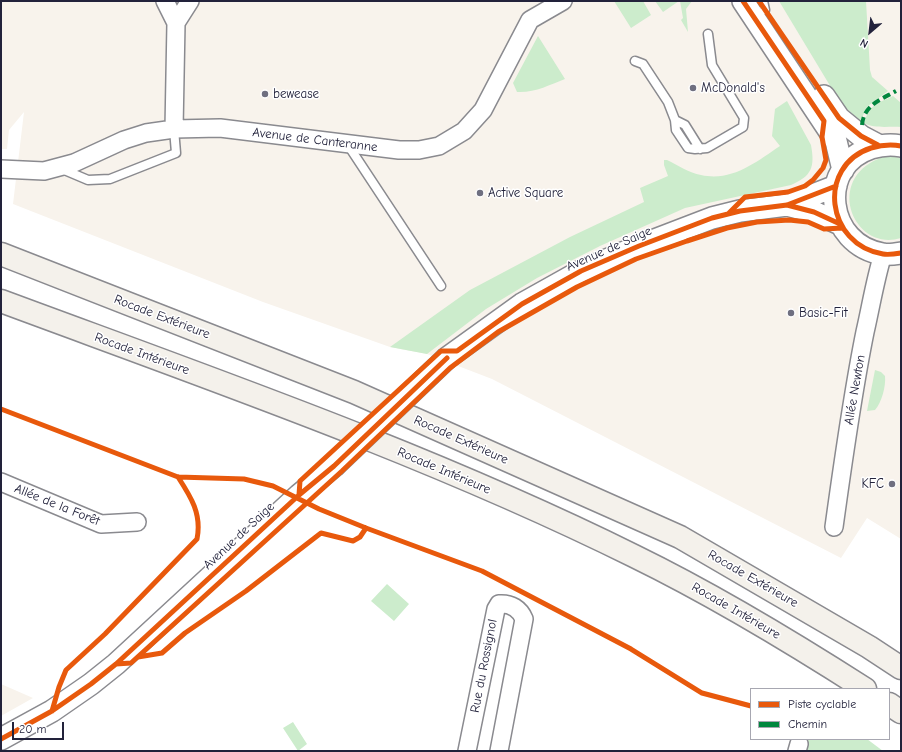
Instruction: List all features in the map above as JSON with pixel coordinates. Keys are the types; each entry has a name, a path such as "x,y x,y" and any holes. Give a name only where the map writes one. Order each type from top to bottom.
{"highway":[{"name":"Rocade Extérieure","path":"1,254 354,392 680,537 802,607 901,668"},
{"name":"Rocade Intérieure","path":"1,301 312,417 421,460 525,505 634,556 738,610 863,688"},
{"path":"890,705 901,712"}],"street":[{"path":"165,1 176,23 174,129"},
{"path":"176,23 190,1"},
{"name":"Avenue de Canteranne","path":"1,168 44,171 60,168 124,140 146,133 174,129 220,128 398,150 419,150 439,146 464,131 483,110 530,20 563,1"},
{"path":"743,1 836,141 839,178 834,203 840,224 851,239 866,249 892,254"},
{"path":"762,4 838,118 861,136 878,145"},
{"path":"839,178 852,159 865,150 878,145 901,146"},
{"name":"Avenue de Saige","path":"1,740 52,711 110,669 299,495 334,466 447,358 522,304 581,271 639,246 712,218 740,211 787,205 839,178"},
{"name":"Avenue de Saige","path":"787,205 814,212 840,224"},
{"name":"Allée Newton","path":"834,527 849,422 874,286 892,254"},
{"name":"Allée de la Forêt","path":"1,482 101,524 137,522"},
{"name":"Rue du Rossignol","path":"467,751 496,609 499,604 503,604 516,608 522,613 524,620 499,751"}],"lane":[{"path":"635,61 643,64 668,102 675,120 676,130 688,148 707,148 743,127 744,118 712,65 708,34"},
{"path":"60,168 88,180 110,179 176,153 174,129"},
{"path":"348,144 440,286"}],"shaded area":[{"path":"1,1 901,1 901,539 867,518 841,558 492,379 427,354 390,347 263,302 13,204 24,112 9,130 7,149 1,149"},
{"path":"1,684 33,698 1,716"}],"green space":[{"path":"614,1 643,1 651,15 631,28"},
{"path":"655,1 679,1 663,12"},
{"path":"680,1 692,1 686,9 688,32 681,20 683,18"},
{"path":"779,1 866,1 870,70 872,77 888,91 868,106 860,121 845,107 835,94"},
{"path":"538,36 565,79 536,90 517,92 513,83"},
{"path":"893,96 901,103 901,127 877,127 864,123 874,105"},
{"path":"787,101 811,145 813,159 808,174 798,182 791,185 685,208 600,246 537,278 486,309 427,354 390,347 470,290 570,237 644,202 640,188 668,176 664,165 664,160 667,160 692,173 712,176 723,176 753,164 780,146 772,136 775,109"},
{"path":"883,157 901,158 901,238 884,240 870,235 859,224 852,211 849,196 853,181 864,167"},
{"path":"875,370 881,372 885,376 884,389 880,403 875,410 867,411"},
{"path":"387,584 409,604 394,621 371,601"},
{"path":"293,722 307,744 298,751 283,728"},
{"path":"800,740 868,740 883,751 797,751"}],"marked path":[{"path":"862,125 863,118 869,108 879,100 896,91"}],"cycle path":[{"path":"729,213 745,197 788,192 805,186 813,180 823,168 826,160 822,137 824,121 743,1"},
{"path":"759,1 839,118 861,136 878,145"},
{"path":"901,146 890,145 875,147 853,157 842,171 836,187 835,204 840,221 849,236 864,248 883,254 901,253"},
{"path":"299,495 300,481 441,351 457,351 522,304 581,271 639,246 712,218 740,211 787,205 836,186"},
{"path":"787,205 814,212 840,224"},
{"path":"116,664 131,663 342,471 450,368 498,332 577,287 636,259 727,228 757,222 789,220 808,222 824,229 842,228"},
{"path":"1,739 52,711 91,684 116,664 299,495 334,466 447,358"},
{"path":"1,409 178,477 244,479 273,486 319,509 482,571 631,649 702,693 750,706"},
{"path":"52,711 66,670 105,634 197,539 197,514 191,499 178,477"},
{"path":"138,657 162,653 185,633 246,591 321,533 353,541 360,537 366,528"}],"place":[{"name":"McDonald's","path":"693,88"},
{"name":"bewease","path":"265,94"},
{"name":"Active Square","path":"480,193"},
{"name":"Basic-Fit","path":"791,313"},
{"name":"KFC","path":"892,484"}]}
